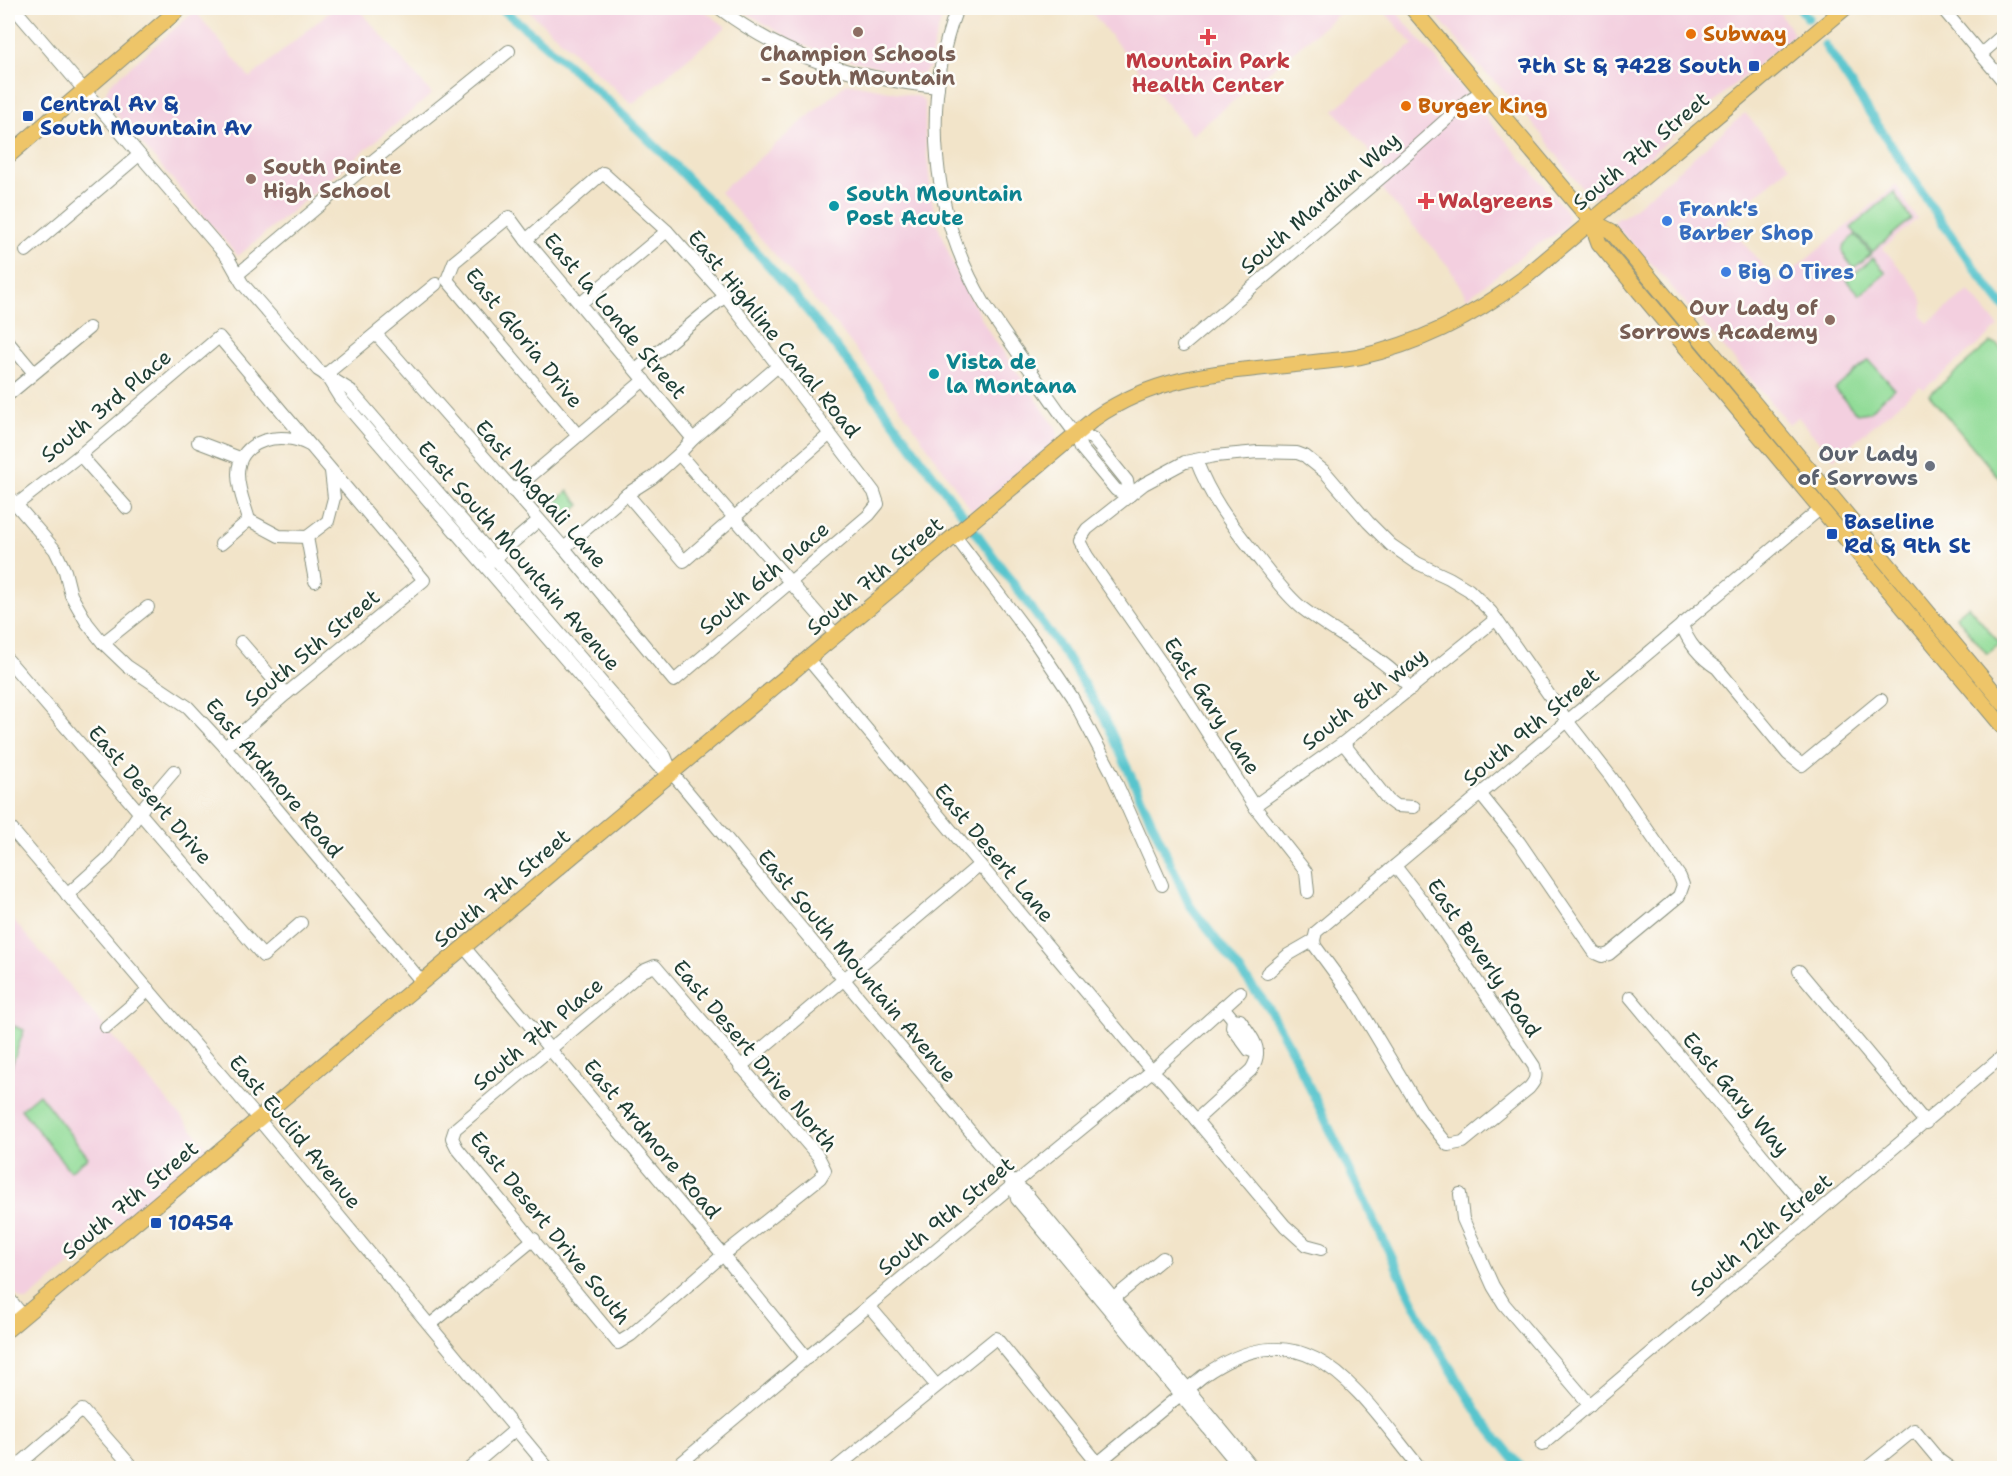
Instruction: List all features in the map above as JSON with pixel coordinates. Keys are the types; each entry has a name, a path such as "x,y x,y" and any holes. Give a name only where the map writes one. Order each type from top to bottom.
{"main road":[{"path":"8,156 180,8"},
{"path":"1412,8 1591,221 1599,243 1714,368 1973,678 2004,728"},
{"name":"South 7th Street","path":"8,1329 1095,418 1125,399 1168,382 1226,372 1357,357 1383,351 1460,320 1501,296 1845,8"},
{"path":"1973,678 2004,704"}],"street":[{"name":"East South Mountain Avenue","path":"14,8 228,258 237,275 310,362 325,375 350,390 490,562 665,756 672,773 843,981 1014,1184 1025,1192 1110,1302 1184,1392 1241,1468"},
{"path":"719,8 756,34 817,63 873,78 938,87"},
{"path":"957,8 947,38 938,87 935,131 938,171 945,206 963,261 992,314 1076,434 1081,448 1116,490 1130,495"},
{"path":"1942,8 2004,82"},
{"path":"1981,54 2004,34"},
{"path":"237,275 359,172 509,51"},
{"name":"South Mardian Way","path":"1183,346 1383,176 1467,101 1483,91"},
{"path":"26,251 139,154"},
{"name":"East Highline Canal Road","path":"526,240 603,173 667,231 724,296 874,492 878,504"},
{"name":"East la Londe Street","path":"454,262 509,217 693,439"},
{"path":"581,303 667,231"},
{"name":"East Gloria Drive","path":"454,262 447,280 578,435"},
{"path":"325,375 436,284"},
{"path":"513,491 578,435 724,296"},
{"path":"8,395 89,328"},
{"name":"East Nagdali Lane","path":"376,334 564,548 674,681"},
{"name":"South 3rd Place","path":"12,500 80,455 219,337 313,447"},
{"path":"8,342 34,373"},
{"path":"564,548 627,494 652,478 680,454 693,439 778,366"},
{"path":"627,494 684,561 830,434"},
{"path":"1076,434 1092,438 1127,481 1130,495"},
{"path":"275,438 291,438 313,447 331,469 334,498 328,521 307,537 279,536 249,519 240,490 238,474 240,458 256,443 275,438"},
{"path":"198,442 240,458"},
{"path":"1130,495 1158,475 1185,462 1258,452 1297,453 1305,456 1325,472 1391,545 1417,563 1469,590 1496,619 1568,722 1611,777 1680,878 1683,885 1679,896 1610,954 1602,956 1595,953 1519,842 1481,795"},
{"path":"680,454 836,635"},
{"path":"80,455 127,508"},
{"path":"1196,460 1205,483 1219,508 1292,600 1376,657 1397,673 1411,689"},
{"path":"1104,476 1115,467"},
{"name":"South 5th Street","path":"225,747 424,580 331,469"},
{"name":"East Gary Lane","path":"1130,495 1087,530 1080,541 1087,556 1182,693 1254,806 1306,872 1308,892"},
{"name":"East Ardmore Road","path":"12,500 55,550 65,571 71,595 87,623 103,643 127,666 188,707 225,747 423,982"},
{"name":"South 9th Street","path":"1267,973 1288,955 1314,940 1316,932 1827,503"},
{"name":"South 6th Place","path":"674,681 869,515 878,504"},
{"path":"221,544 249,519"},
{"path":"490,562 539,520"},
{"path":"955,536 1029,634 1072,697 1111,771 1162,885"},
{"path":"307,537 315,581"},
{"path":"103,643 148,607"},
{"name":"South 8th way","path":"1254,806 1343,743 1496,619"},
{"path":"1682,624 1685,636 1706,662 1716,668 1788,754 1802,765 1881,700"},
{"path":"241,642 286,694"},
{"name":"East Desert Lane","path":"808,659 978,866 1285,1226 1306,1245 1321,1249"},
{"name":"East Desert Drive","path":"8,660 263,956 301,923"},
{"path":"1343,743 1388,800 1396,807 1414,807"},
{"path":"67,894 108,858 174,771"},
{"name":"East Euclid Avenue","path":"8,825 258,1119 548,1468"},
{"path":"740,1067 978,866"},
{"name":"East Beverly Road","path":"1314,940 1315,946 1354,999 1423,1114 1448,1145 1463,1143 1530,1088 1537,1075 1528,1058 1449,940 1395,866"},
{"name":"East Ardmore Road","path":"464,947 807,1358"},
{"name":"South 7th Place","path":"452,1138 455,1129 550,1048 643,971 655,966"},
{"name":"East Desert Drive North","path":"655,966 818,1156 825,1170 820,1178 723,1255"},
{"path":"1800,971 1926,1123"},
{"path":"106,1027 149,990"},
{"name":"South 9th Street","path":"675,1468 1152,1071 1240,992"},
{"name":"East Gary Way","path":"1630,997 1813,1216"},
{"path":"1196,1120 1256,1063 1256,1043 1245,1036 1240,1020 1233,1019 1223,1007"},
{"name":"South 12th Street","path":"1542,1444 2004,1055"},
{"name":"East Desert Drive South","path":"452,1138 457,1148 618,1342 631,1335 723,1255"},
{"path":"1460,1194 1463,1219 1492,1286 1504,1304 1590,1405"},
{"path":"430,1325 534,1239"},
{"path":"1110,1302 1163,1258"},
{"path":"8,1297 23,1316"},
{"path":"869,1306 936,1385"},
{"path":"836,1468 996,1338 1098,1467 1222,1362 1243,1353 1263,1349 1283,1349 1304,1353 1328,1364 1349,1381 1420,1468"},
{"name":"East South Mountain Avenue","path":"1184,1392 1253,1468"},
{"path":"8,1455 15,1468 82,1410 133,1468"},
{"path":"470,1468 516,1430"},
{"path":"1867,1468 1914,1430 1939,1460 1950,1468"}],"shaded area":[{"name":"South Pointe High School","path":"334,8 358,8 432,94 238,256 106,102 106,92 110,84 195,11 250,78"},
{"path":"525,8 701,8 726,27 632,104"},
{"name":"Champion Schools - South Mountain","path":"738,8 945,8 933,47 930,67 922,74 892,70 825,54 796,42"},
{"path":"1088,8 1346,8 1192,135"},
{"path":"1381,8 1393,8 1568,216 1566,226 1560,232 1532,248 1467,298 1449,267 1378,185 1389,175 1334,110 1413,44"},
{"path":"1430,8 1776,8 1794,34 1605,194 1592,197 1571,175 1541,133 1508,94 1485,73"},
{"path":"847,83 920,97 923,100 932,201 939,228 956,272 988,330 1057,429 1058,435 1055,442 972,511 898,405 840,329 720,192"},
{"name":"Our Lady of Sorrows Academy","path":"1745,113 1790,166 1725,222 1778,283 1896,185 1917,219 1883,248 1919,291 1923,304 1922,317 1928,323 1969,291 1999,327 1924,389 1920,386 1834,459 1798,417 1789,424 1657,270 1614,224 1617,217 1624,217"},
{"path":"8,914 209,1149 27,1301 19,1298 8,1284"}],"green space":[{"path":"1894,192 1911,219 1872,252 1851,228"},
{"path":"1855,235 1871,254 1854,268 1842,251 1845,244"},
{"path":"1873,258 1886,273 1860,295 1847,280"},
{"path":"1990,343 1997,344 2004,353 2004,484 1929,395"},
{"path":"1869,360 1894,388 1869,412 1857,414 1835,389"},
{"path":"568,491 580,505 563,520 551,506"},
{"path":"1968,606 2000,644 1987,654 1956,616"},
{"path":"8,1024 24,1030 11,1067 8,1065"},
{"path":"39,1094 88,1157 70,1171 21,1109"}],"waterway":[{"path":"501,8 617,109 691,182 761,257 840,351 967,520"},
{"path":"1800,8 1808,18"},
{"path":"1825,45 1939,218 2004,307"},
{"path":"974,530 1069,660 1105,719 1190,906 1268,1007 1289,1045 1429,1334 1484,1422 1521,1468"}],"place":[{"name":"Champion Schools - South Mountain","path":"858,32"},
{"name":"Subway","path":"1691,34"},
{"name":"Mountain Park Health Center","path":"1208,37"},
{"name":"7th St & 7428 South","path":"1754,66"},
{"name":"Burger King","path":"1406,106"},
{"name":"Central Av & South Mountain Av","path":"28,116"},
{"name":"South Pointe High School","path":"251,179"},
{"name":"Walgreens","path":"1426,201"},
{"name":"South Mountain Post Acute","path":"834,206"},
{"name":"Frank's Barber Shop","path":"1667,221"},
{"name":"Big O Tires","path":"1726,272"},
{"name":"Our Lady of Sorrows Academy","path":"1830,320"},
{"name":"Vista de la Montana","path":"934,374"},
{"name":"Our Lady of Sorrows","path":"1930,466"},
{"name":"Baseline Rd & 9th St","path":"1832,534"},
{"name":"10454","path":"156,1223"}]}
